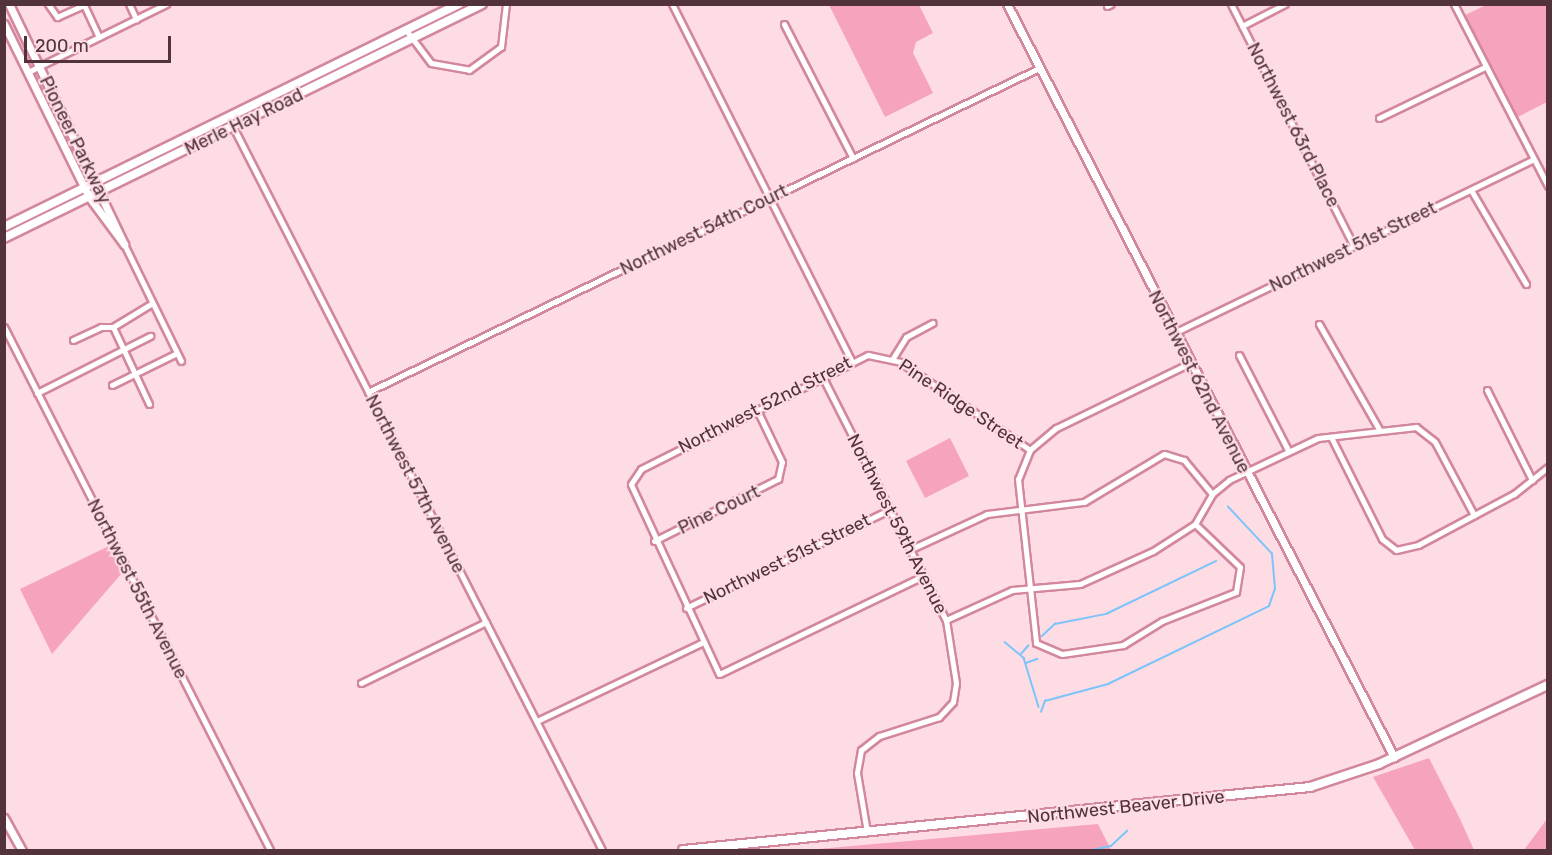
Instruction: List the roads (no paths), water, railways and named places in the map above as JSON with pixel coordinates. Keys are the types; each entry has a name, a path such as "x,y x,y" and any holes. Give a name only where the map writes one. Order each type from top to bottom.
{"main road":[{"name":"Merle Hay Road","path":"4,227 459,4"},
{"name":"Merle Hay Road","path":"4,238 233,128 482,4"},
{"name":"Northwest Beaver Drive","path":"683,850 1289,790 1351,776 1548,685"}],"street":[{"name":"Pioneer Parkway","path":"9,4 100,192 151,304 181,361"},
{"path":"48,4 57,17 84,5 99,37"},
{"path":"129,4 136,19"},
{"path":"28,72 166,4"},
{"path":"406,30 411,40 441,68 478,67 505,38 506,4"},
{"path":"672,4 851,360"},
{"name":"Northwest 62nd Avenue","path":"1007,4 1188,364 1394,758"},
{"name":"Northwest 63rd Place","path":"1231,4 1354,246"},
{"path":"1242,26 1285,4"},
{"path":"1454,4 1532,160 1548,186"},
{"name":"Pioneer Parkway","path":"4,24 89,197 124,244"},
{"path":"784,24 853,158"},
{"path":"1379,118 1485,67"},
{"name":"Northwest 54th Court","path":"368,392 1039,68"},
{"name":"Northwest 57th Avenue","path":"228,117 602,850"},
{"name":"Northwest 51st Street","path":"1174,333 1532,160"},
{"path":"1471,190 1526,284"},
{"path":"73,340 100,327 113,327 151,304"},
{"path":"893,358 906,337 932,323"},
{"path":"1319,324 1379,429"},
{"name":"Northwest 55th Avenue","path":"4,327 270,850"},
{"path":"113,327 149,404"},
{"path":"37,393 150,336"},
{"path":"112,384 177,353"},
{"name":"Northwest 52nd Street","path":"654,541 631,484 640,469 851,360 868,355 893,358"},
{"path":"1239,355 1288,450"},
{"name":"Pine Ridge Street","path":"893,358 1030,450"},
{"path":"1188,364 1056,428 1030,450 1018,479 1033,637 1041,648 1062,654 1123,645 1162,621 1236,592 1240,567 1195,524"},
{"name":"Northwest 59th Avenue","path":"822,376 946,620 953,702 939,717 879,736 861,750 857,773 867,832"},
{"path":"1487,390 1532,480"},
{"name":"Pine Court","path":"654,541 778,479 782,462 756,408"},
{"path":"946,620 1027,586 1090,580 1195,524 1212,494 1245,470 1288,450 1331,437 1406,425 1430,436 1473,515"},
{"path":"1331,437 1389,546 1418,545 1532,480 1548,467"},
{"path":"909,550 982,516 1084,502 1125,473 1168,454 1184,460 1212,494"},
{"name":"Northwest 51st Street","path":"686,608 889,510"},
{"path":"654,541 719,674 923,576"},
{"path":"361,683 486,622"},
{"path":"537,721 703,642"},
{"path":"4,818 22,850"}],"waterway":[{"path":"1041,712 1045,701 1108,684 1269,606 1275,589 1272,554 1228,507"},
{"path":"1042,636 1055,624 1106,614 1216,561"},
{"path":"1005,642 1024,658 1039,707"},
{"path":"1021,654 1028,646"},
{"path":"1026,663 1037,659"},
{"path":"1092,850 1111,846 1127,831"}]}
